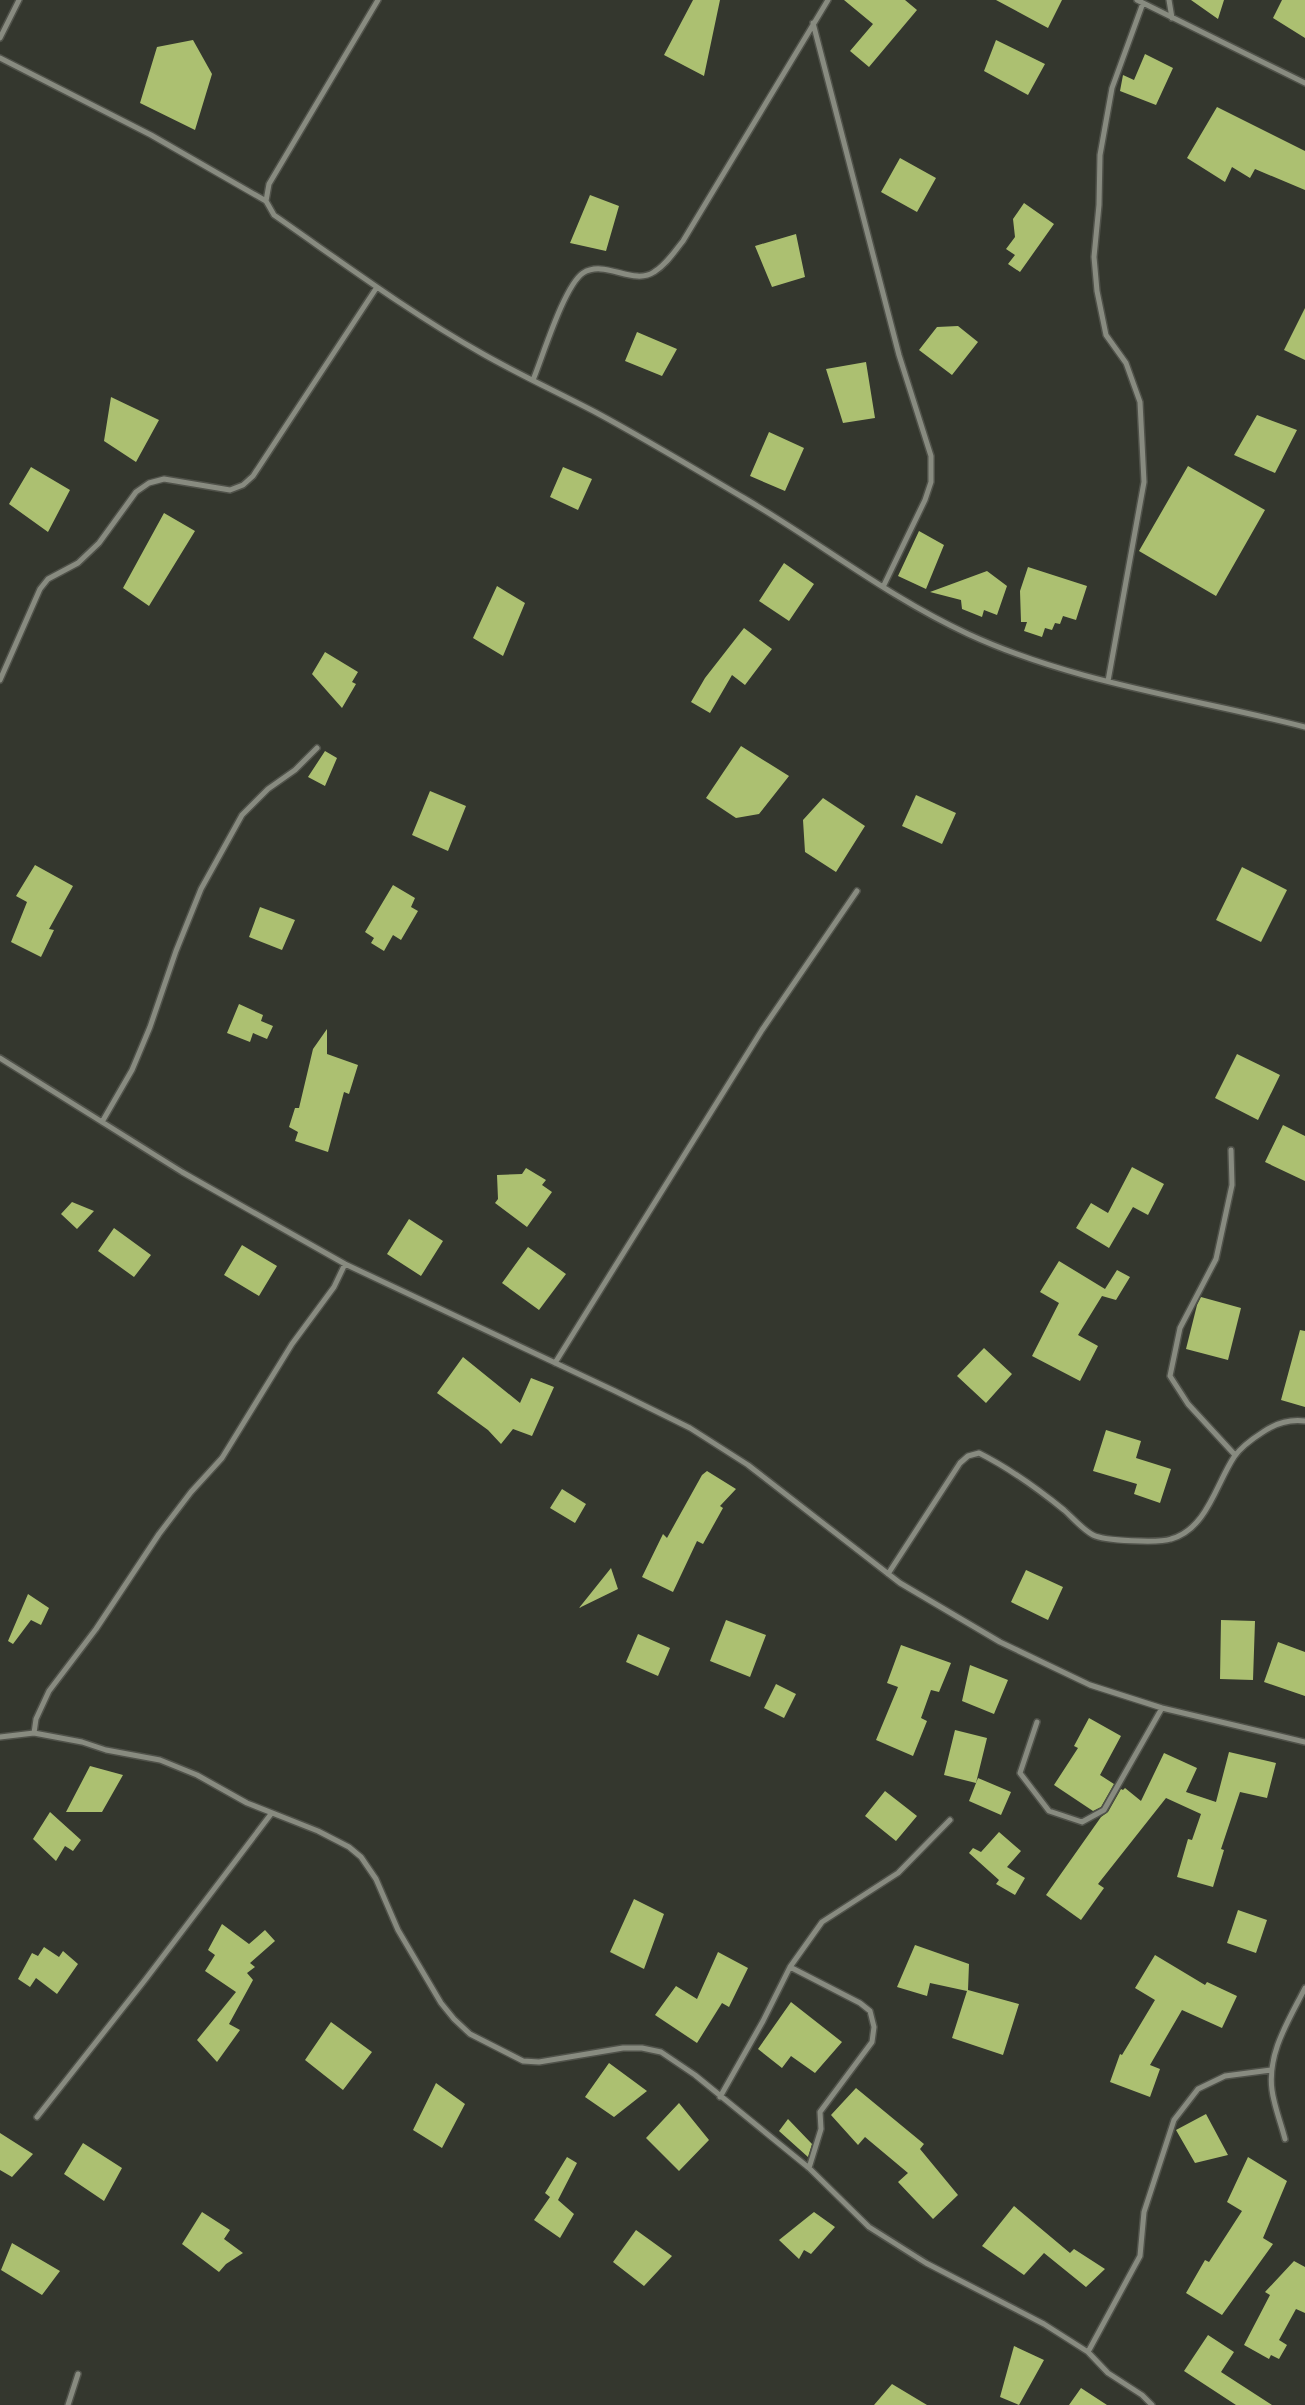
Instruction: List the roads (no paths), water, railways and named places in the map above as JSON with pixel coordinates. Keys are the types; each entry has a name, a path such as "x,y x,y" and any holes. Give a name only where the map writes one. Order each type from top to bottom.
{"street":[{"path":"0,38 19,0"},
{"path":"266,201 269,184 378,0"},
{"path":"533,380 571,286 582,274 594,268 641,276 653,274 683,241 828,0"},
{"path":"1137,0 1305,83"},
{"path":"1169,0 1172,18"},
{"path":"1108,681 1144,482 1140,402 1126,363 1106,335 1096,291 1094,257 1099,205 1100,155 1112,88 1143,3"},
{"path":"813,23 899,355 931,456 931,482 926,500 882,587"},
{"path":"0,58 151,135 266,201 274,216 410,310 485,355 598,414 777,517 882,587 969,634 1035,659 1132,688 1305,726"},
{"path":"0,680 40,589 48,579 78,563 100,543 136,492 149,483 164,479 230,490 244,485 253,476 377,287"},
{"path":"102,1122 132,1070 150,1027 176,951 202,890 242,815 268,789 295,770 317,748"},
{"path":"555,1364 762,1030 857,891"},
{"path":"0,1058 182,1172 345,1264 690,1428 748,1465 900,1583 1000,1642 1090,1685 1162,1708 1305,1742"},
{"path":"1232,1150 1232,1185 1216,1259 1180,1328 1170,1376 1188,1404 1235,1455"},
{"path":"34,1733 36,1718 49,1691 96,1629 159,1534 191,1492 222,1458 292,1344 334,1286 345,1264"},
{"path":"888,1574 960,1463 968,1456 979,1453 990,1458 1043,1494 1092,1535 1116,1540 1170,1539 1186,1532 1200,1520 1235,1455 1248,1442 1269,1428 1290,1419 1305,1421"},
{"path":"1037,1722 1020,1773 1048,1811 1082,1822 1104,1810 1162,1708"},
{"path":"0,1737 34,1733 82,1742 168,1763 271,1814 318,1831 349,1847 361,1857 376,1879 398,1930 440,2003 470,2034 523,2061 538,2062 623,2048 642,2048 661,2052 695,2075 809,2168 869,2227 897,2246 966,2285 1044,2324 1088,2352 1108,2373 1142,2395 1152,2405"},
{"path":"37,2117 145,1980 271,1814"},
{"path":"720,2096 763,2021 790,1967 822,1922 898,1873 950,1820"},
{"path":"790,1967 860,2003 870,2012 874,2027 872,2042 820,2112 821,2129 809,2168"},
{"path":"1285,2139 1272,2091 1271,2070 1278,2044 1305,1988"},
{"path":"1088,2352 1140,2256 1144,2212 1174,2120 1198,2089 1225,2076 1271,2070"},
{"path":"68,2405 78,2374"}]}
